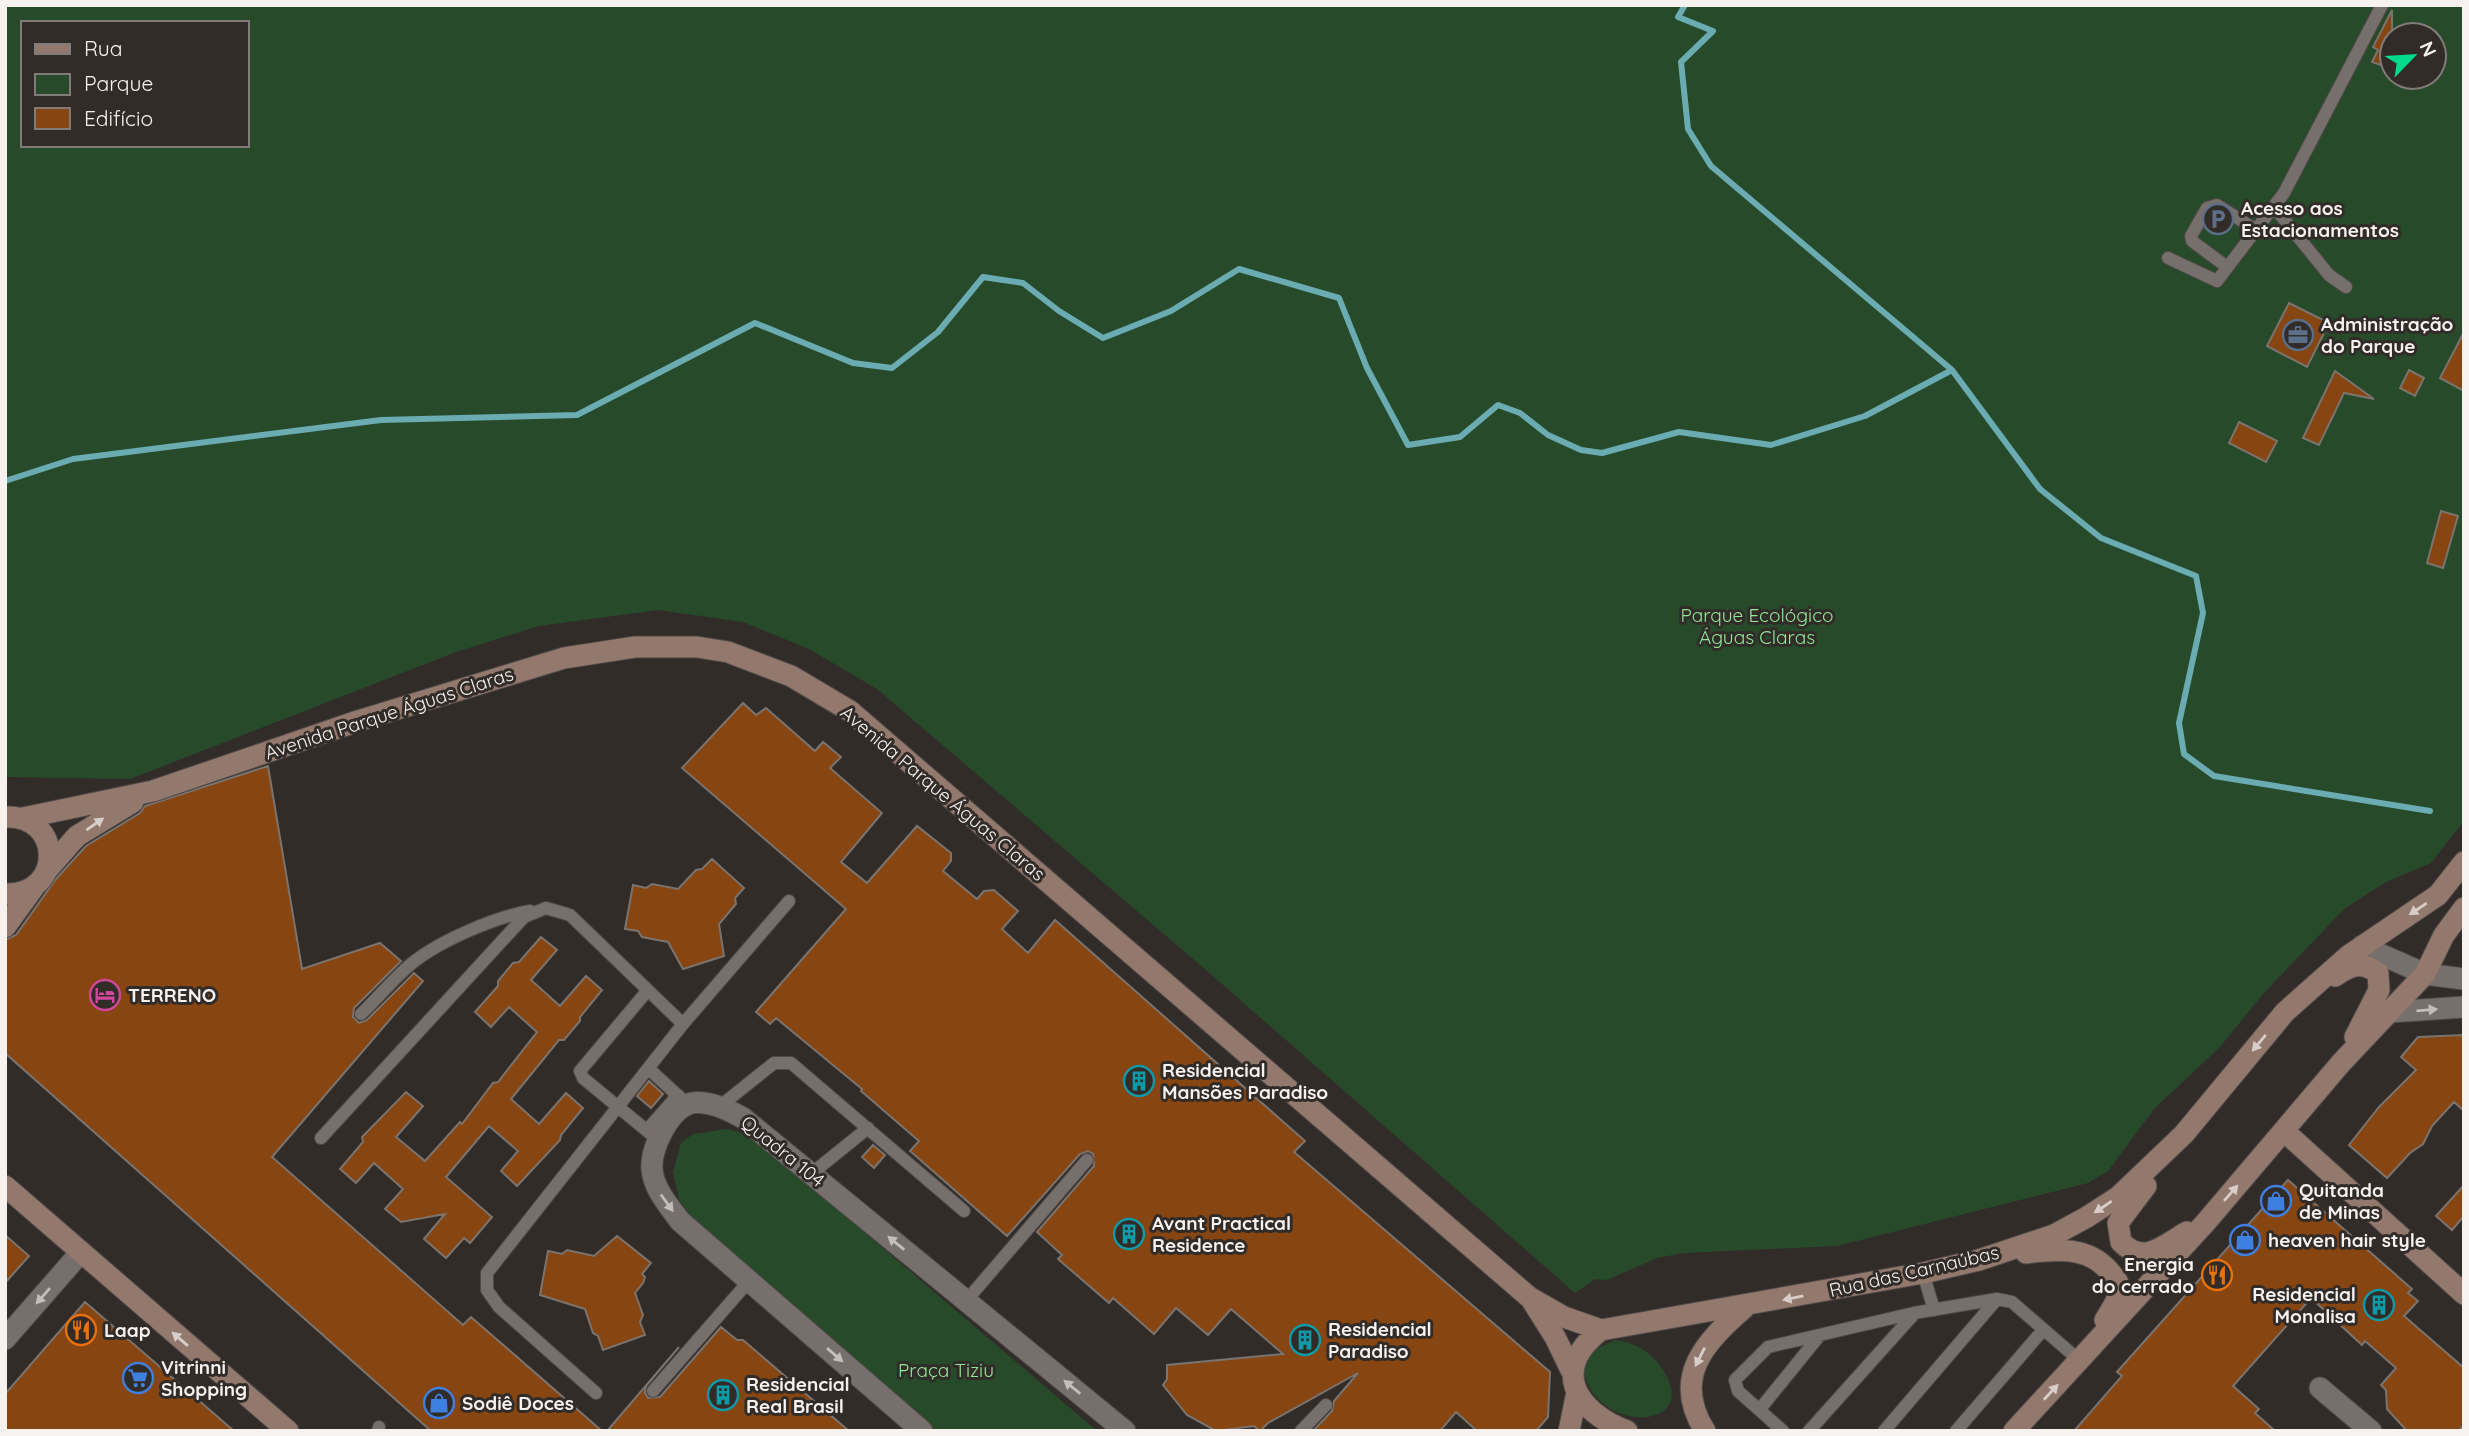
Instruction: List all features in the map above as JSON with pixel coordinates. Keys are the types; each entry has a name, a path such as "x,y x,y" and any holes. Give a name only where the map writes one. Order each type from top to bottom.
{"street":[{"name":"Avenida Parque Águas Claras","path":"14,818 153,791 358,721 564,658 635,648 696,647 728,652 791,676 850,711 1529,1297 1564,1317 1601,1330"},
{"name":"Avenida Parque Águas Claras","path":"5,927 47,870 77,836 153,791"},
{"path":"14,818 43,834 49,845 47,870"},
{"name":"Rua das Carnaúbas","path":"1601,1330 1745,1307 1923,1273 1979,1260 2054,1235 2118,1197 2184,1133 2285,1012 2362,946 2438,895 2464,862"},
{"path":"5,894 25,892 34,887"},
{"path":"2014,1431 2206,1222 2340,1063 2426,974 2444,935 2464,908"},
{"path":"2362,946 2426,974 2464,979"},
{"path":"2285,1012 2344,970 2358,964 2368,965 2378,972 2379,990 2375,1002 2340,1063"},
{"path":"2390,1012 2464,1007"},
{"path":"683,1100 664,1126 652,1135 651,1168 659,1191 680,1221 922,1431"},
{"name":"Quadra 104","path":"683,1100 719,1107 743,1118 1125,1431"},
{"path":"2284,1131 2464,1294"},
{"path":"2184,1133 2165,1164 2126,1210 2117,1231 2128,1250 2146,1255 2206,1222"},
{"path":"5,1186 288,1431"},
{"path":"1979,1260 2048,1250 2084,1252 2102,1263 2119,1284 2120,1293 2083,1356"},
{"path":"5,1339 81,1252"},
{"name":"Avenida Parque Águas Claras","path":"1529,1297 1555,1337 1571,1370 1577,1392"},
{"path":"1705,1431 1691,1396 1695,1360 1714,1334 1745,1307"},
{"path":"1571,1370 1587,1340 1601,1330"},
{"path":"2320,1388 2371,1431"},
{"path":"1577,1392 1594,1413 1620,1430"},
{"path":"1569,1431 1577,1392"}],"lane":[{"path":"2168,258 2217,281 2284,193 2382,5"},
{"path":"2227,267 2192,241 2191,236 2207,208 2217,205 2256,230"},
{"path":"2273,207 2329,275 2346,287"},
{"path":"596,1393 499,1307 484,1283 487,1272 683,1024 789,901"},
{"path":"361,1014 413,962 504,916 546,908 570,915 683,1024"},
{"path":"321,1138 483,960 524,918 537,910"},
{"path":"648,990 580,1071 583,1078 652,1135"},
{"path":"719,1107 774,1063 781,1061 802,1070 964,1211"},
{"path":"649,1069 683,1100"},
{"path":"811,1174 868,1128"},
{"path":"966,1301 1087,1160"},
{"path":"1923,1273 1934,1310"},
{"path":"653,1391 749,1281"},
{"path":"1783,1431 1738,1391 1735,1380 1768,1347 1914,1313 1997,1299 2012,1302 2043,1330 2083,1356"},
{"path":"1884,1431 1997,1299"},
{"path":"1809,1431 1914,1313"},
{"path":"1956,1431 2043,1330"},
{"path":"1760,1409 1820,1335"},
{"path":"1301,1431 1326,1405"}],"green space":[{"name":"Parque Ecológico Águas Claras","path":"5,5 2464,5 2464,821 2431,863 2386,882 2344,909 2264,993 2220,1047 2154,1109 2108,1171 2088,1183 1837,1246 1684,1253 1657,1258 1607,1280 1595,1279 1575,1293 1206,970 877,689 809,649 743,622 658,610 539,626 456,652 130,779 5,777"},
{"name":"Praça Tiziu","path":"726,1129 744,1133 760,1143 1097,1431 936,1431 691,1216 679,1200 673,1172 681,1143 693,1134"},
{"path":"1615,1340 1643,1349 1663,1370 1672,1390 1668,1405 1657,1414 1640,1417 1621,1414 1603,1404 1590,1387 1583,1364 1592,1351"}],"building":[{"path":"2392,10 2392,21 2386,21"},
{"path":"2378,37 2378,50 2373,47"},
{"path":"2378,50 2378,64 2372,62"},
{"name":"Administração do Parque","path":"2289,303 2329,323 2307,367 2267,346"},
{"path":"2464,332 2464,391 2440,378"},
{"path":"2409,370 2424,378 2415,396 2400,388"},
{"path":"2335,371 2374,399 2344,393 2319,445 2303,438"},
{"path":"2239,422 2277,441 2266,462 2229,443"},
{"path":"2441,511 2458,516 2443,568 2427,563"},
{"path":"743,703 756,715 766,708 815,751 823,742 841,757 830,768 882,813 841,862 867,883 917,826 951,853 951,861 943,871 977,899 984,891 994,890 1018,911 1002,929 1028,953 1055,920 1305,1141 1294,1152 1550,1372 1548,1417 1536,1431 1477,1431 1456,1412 1440,1431 1313,1431 1332,1411 1334,1401 1358,1373 1268,1423 1260,1431 1254,1426 1216,1431 1187,1415 1163,1385 1167,1379 1167,1365 1283,1354 1231,1309 1208,1335 1176,1308 1154,1334 1113,1298 1109,1303 1058,1259 1062,1255 1037,1232 1094,1166 1093,1154 1088,1151 1080,1154 1007,1236 910,1151 919,1141 861,1091 862,1089 776,1018 770,1024 756,1012 846,909 682,768"},
{"path":"268,766 302,969 380,943 401,961 354,1008 353,1017 359,1023 367,1020 414,973 423,981 272,1157 463,1325 471,1317 602,1431 431,1431 5,1053 5,940 16,935 56,879 86,846 140,813 145,806"},
{"path":"712,859 744,888 735,898 736,904 719,924 724,956 683,969 668,942 642,937 638,931 625,929 633,885 646,888 652,884 678,889 696,870 702,869"},
{"path":"541,937 557,950 531,980 560,1006 586,976 602,990 580,1017 580,1021 564,1040 559,1040 511,1099 539,1124 566,1093 583,1108 561,1135 560,1140 517,1186 501,1171 518,1151 489,1126 446,1177 492,1217 470,1243 464,1238 446,1258 424,1239 445,1214 401,1222 385,1209 403,1189 374,1163 356,1183 340,1169 363,1142 362,1137 406,1092 423,1106 396,1137 425,1161 460,1122 462,1124 537,1032 509,1007 491,1027 475,1012 498,986 498,981 513,963 519,962"},
{"path":"2464,1035 2464,1111 2454,1102 2432,1126 2423,1144 2410,1153 2387,1178 2349,1145 2379,1107 2416,1070 2401,1057 2418,1037"},
{"path":"649,1081 663,1094 651,1108 637,1096"},
{"path":"873,1145 885,1155 874,1168 862,1157"},
{"path":"2288,1180 2412,1289 2408,1293 2418,1301 2404,1316 2464,1368 2464,1425 2458,1431 2407,1431 2387,1409 2386,1390 2381,1385 2396,1368 2365,1341 2362,1345 2311,1298 2233,1386 2259,1409 2255,1413 2275,1431 2074,1431 2122,1376 2117,1372"},
{"path":"2464,1185 2464,1216 2452,1230 2436,1216"},
{"path":"5,1235 29,1256 5,1283"},
{"path":"617,1236 651,1263 642,1274 645,1277 643,1283 635,1293 643,1315 640,1322 645,1335 603,1350 598,1336 593,1333 585,1309 540,1295 548,1251 562,1254 567,1250 594,1256"},
{"path":"85,1302 234,1431 5,1431 5,1394"},
{"name":"Residencial Real Brasil","path":"721,1327 737,1340 743,1340 849,1431 607,1431 679,1347 646,1386 645,1393 648,1398 660,1397"}],"waterway":[{"path":"1685,5 1678,17 1713,31 1681,62 1688,129 1711,166 1952,370"},
{"path":"5,481 73,459 381,420 577,415 755,323 853,363 892,368 938,332 983,277 1023,283 1059,311 1103,338 1171,311 1239,269 1339,298 1367,368 1408,445 1460,437 1498,405 1520,413 1548,435 1581,450 1602,453 1679,432 1771,445 1865,416 1952,370 2040,489 2101,538 2196,576 2203,613 2179,723 2184,754 2214,776 2430,811"}],"place":[{"name":"Acesso aos Estacionamentos","path":"2218,219"},
{"name":"Administração do Parque","path":"2298,335"},
{"name":"TERRENO","path":"105,995"},
{"name":"Residencial Mansões Paradiso","path":"1139,1081"},
{"name":"Quitanda de Minas","path":"2276,1201"},
{"name":"Avant Practical Residence","path":"1129,1234"},
{"name":"heaven hair style","path":"2245,1240"},
{"name":"Energia do cerrado","path":"2217,1275"},
{"name":"Residencial Monalisa","path":"2379,1305"},
{"name":"Laap","path":"81,1330"},
{"name":"Residencial Paradiso","path":"1305,1340"},
{"name":"Vitrinni Shopping","path":"138,1378"},
{"name":"Residencial Real Brasil","path":"723,1395"},
{"name":"Sodiê Doces","path":"439,1403"}]}
